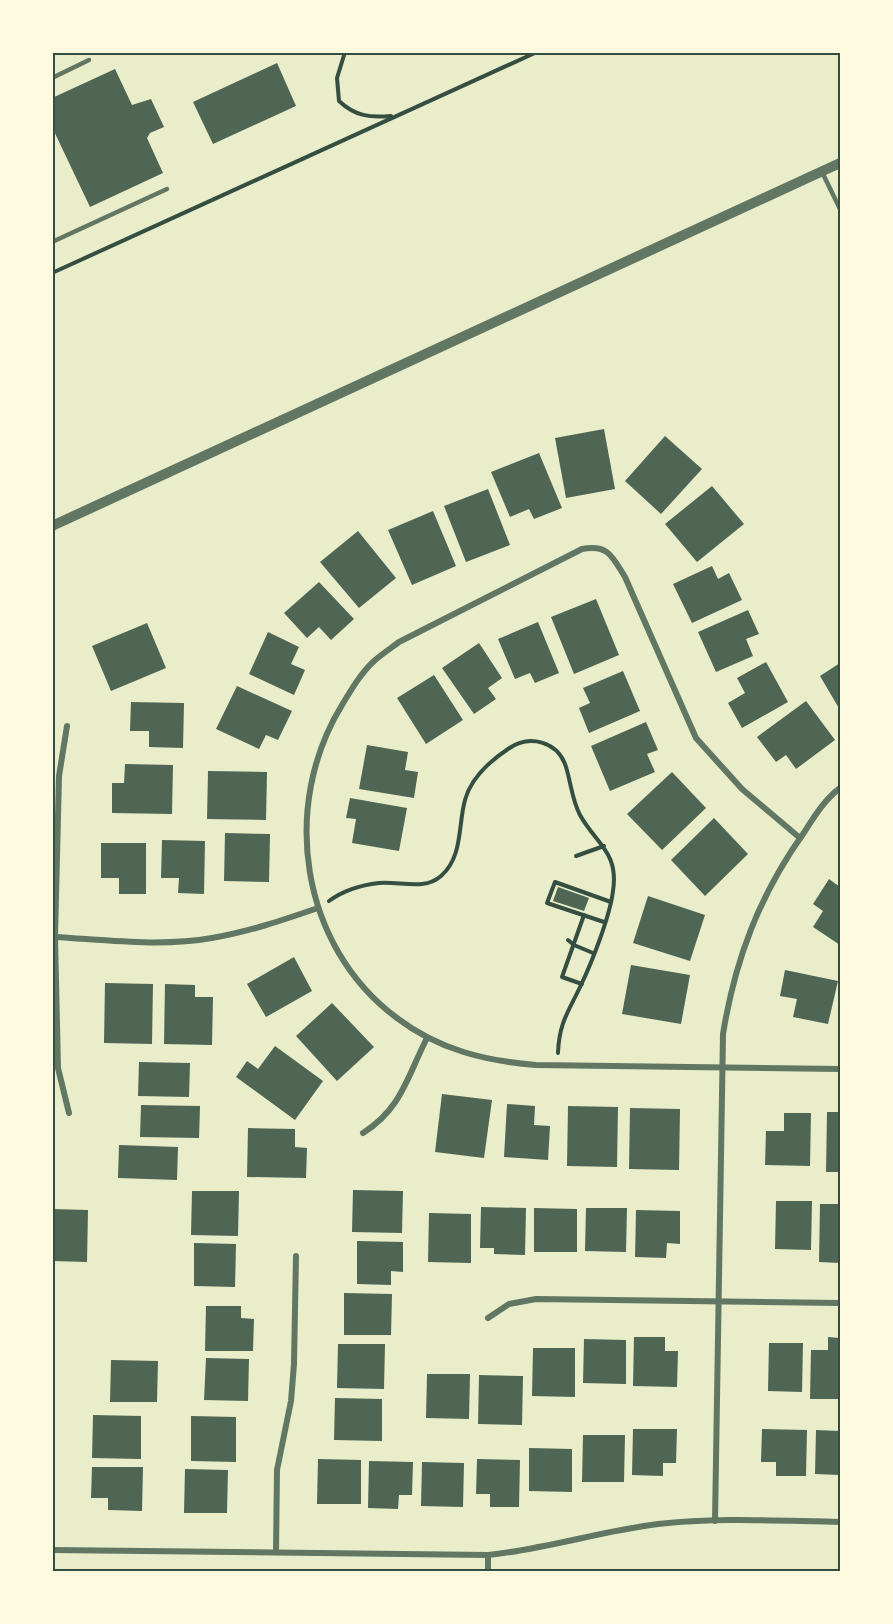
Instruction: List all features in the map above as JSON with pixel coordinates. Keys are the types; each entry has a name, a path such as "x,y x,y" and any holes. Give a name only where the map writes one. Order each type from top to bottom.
{"street":[{"path":"52,526 840,163"},
{"path":"800,838 742,789 696,738 625,577 610,552 596,546 582,549 399,642 374,661 352,688 328,727 313,771 305,832 307,855 318,908 327,933 351,971 374,998 397,1018 427,1038 465,1054 500,1062 557,1065 840,1069"},
{"path":"67,726 59,776 56,937 58,1068 69,1113"},
{"path":"716,1521 723,1034 730,990 739,958 764,895 829,797 840,788"},
{"path":"56,937 169,943 211,939 318,908"},
{"path":"363,1133 380,1122 396,1105 427,1038"},
{"path":"276,1552 277,1470 291,1401 294,1364 296,1256"},
{"path":"488,1318 509,1304 536,1299 840,1303"},
{"path":"52,1550 488,1556 543,1548 634,1527 716,1521 840,1522"},
{"path":"488,1556 488,1572"}],"lane":[{"path":"52,78 89,60"},
{"path":"822,172 840,209"},
{"path":"52,242 167,189"}],"path":[{"path":"345,52 337,78 339,101 349,110 364,116 395,116"},
{"path":"52,273 537,52"},
{"path":"318,908 342,892 363,886 392,883 422,885 442,876 456,849 464,801 474,781 491,762 522,741 544,743 561,758 579,813 609,853 614,874 611,902 604,922 582,984 561,1025 557,1065"},
{"path":"576,856 604,846"},
{"path":"604,922 548,903 555,882 611,902"},
{"path":"582,984 562,977 584,915"},
{"path":"568,940 593,953"}],"building":[{"path":"277,63 296,106 213,144 193,102"},
{"path":"115,69 132,105 151,99 164,127 150,133 147,138 163,173 90,207 52,127 52,98"},
{"path":"604,429 615,489 566,498 555,438"},
{"path":"665,436 702,469 661,514 625,481"},
{"path":"539,453 562,508 534,519 529,509 510,517 491,472"},
{"path":"712,486 744,524 697,562 665,524"},
{"path":"488,489 510,545 466,562 444,506"},
{"path":"433,511 456,566 412,585 388,530"},
{"path":"358,531 396,578 359,608 320,562"},
{"path":"712,566 718,579 729,573 742,600 692,623 673,584"},
{"path":"319,582 354,619 331,640 319,627 307,638 284,613"},
{"path":"596,599 619,655 574,674 551,617"},
{"path":"748,610 759,634 746,639 753,656 716,672 698,632"},
{"path":"538,622 559,673 535,683 530,673 515,679 498,639"},
{"path":"147,623 166,668 111,691 92,646"},
{"path":"268,632 299,647 291,664 305,670 294,695 249,674"},
{"path":"479,643 502,678 488,688 496,699 474,714 442,668"},
{"path":"766,662 788,702 742,728 728,703 745,693 737,678"},
{"path":"840,663 840,710 820,676"},
{"path":"623,671 640,711 589,733 579,708 590,703 583,688"},
{"path":"434,675 463,720 426,744 397,698"},
{"path":"237,686 292,711 278,740 266,735 259,749 216,729"},
{"path":"806,701 835,740 796,769 786,755 776,762 757,737"},
{"path":"131,702 184,703 183,748 149,747 149,731 130,731"},
{"path":"646,722 658,750 647,754 655,772 610,791 591,746"},
{"path":"367,745 408,752 405,770 418,772 414,798 359,789"},
{"path":"125,764 173,765 172,814 112,813 112,783 124,783"},
{"path":"208,771 267,772 266,820 207,819"},
{"path":"672,772 706,808 662,850 627,814"},
{"path":"350,798 407,808 399,851 352,843 356,819 346,818"},
{"path":"714,818 748,854 705,896 671,860"},
{"path":"225,833 270,834 269,882 224,881"},
{"path":"162,840 205,841 204,894 178,893 179,878 161,878"},
{"path":"101,843 146,843 146,894 119,894 119,878 101,878"},
{"path":"829,879 840,887 840,945 813,927 823,911 813,904"},
{"path":"558,887 589,898 584,911 553,901"},
{"path":"648,896 705,915 690,961 633,943"},
{"path":"294,957 312,991 266,1017 247,984"},
{"path":"631,965 690,975 681,1024 622,1014"},
{"path":"785,970 838,981 828,1024 793,1017 797,999 780,996"},
{"path":"105,983 153,984 152,1044 104,1043"},
{"path":"165,984 195,985 195,997 213,997 212,1045 164,1044"},
{"path":"332,1003 374,1047 337,1081 296,1036"},
{"path":"275,1046 323,1081 295,1120 236,1077 247,1061 258,1069"},
{"path":"139,1062 190,1063 189,1097 138,1096"},
{"path":"442,1094 492,1100 484,1158 435,1152"},
{"path":"507,1104 535,1106 534,1125 550,1126 548,1160 504,1157"},
{"path":"141,1105 200,1106 199,1138 140,1137"},
{"path":"568,1106 618,1107 617,1167 567,1166"},
{"path":"630,1108 680,1109 679,1170 629,1169"},
{"path":"827,1112 840,1112 840,1172 826,1172"},
{"path":"784,1113 811,1113 810,1166 765,1165 766,1131 784,1131"},
{"path":"248,1128 295,1129 295,1147 307,1148 306,1178 247,1177"},
{"path":"119,1145 178,1147 177,1180 118,1178"},
{"path":"353,1190 403,1191 402,1233 352,1232"},
{"path":"192,1191 239,1191 238,1236 191,1235"},
{"path":"776,1201 812,1201 811,1250 775,1249"},
{"path":"820,1204 840,1204 840,1263 819,1262"},
{"path":"481,1207 526,1208 525,1255 494,1254 494,1248 480,1248"},
{"path":"534,1208 577,1209 577,1252 534,1252"},
{"path":"586,1208 627,1208 626,1252 585,1251"},
{"path":"52,1209 88,1210 87,1262 52,1261"},
{"path":"636,1210 680,1211 680,1244 667,1243 666,1258 635,1257"},
{"path":"429,1213 471,1214 471,1263 428,1262"},
{"path":"357,1241 403,1242 403,1272 391,1271 391,1285 357,1284"},
{"path":"194,1243 236,1244 235,1287 194,1286"},
{"path":"344,1293 392,1294 391,1335 344,1335"},
{"path":"206,1306 241,1306 241,1318 254,1319 253,1351 205,1351"},
{"path":"634,1337 665,1337 665,1351 678,1351 677,1387 633,1386"},
{"path":"828,1337 840,1338 840,1399 810,1399 811,1350 828,1350"},
{"path":"584,1339 626,1340 626,1384 583,1383"},
{"path":"769,1343 803,1343 802,1392 768,1391"},
{"path":"338,1344 385,1344 384,1389 337,1388"},
{"path":"533,1348 575,1348 575,1397 532,1396"},
{"path":"206,1358 249,1359 248,1401 204,1400"},
{"path":"111,1360 158,1361 157,1402 110,1402"},
{"path":"427,1374 470,1374 469,1419 426,1418"},
{"path":"479,1375 523,1376 522,1425 478,1424"},
{"path":"335,1398 382,1399 382,1441 334,1440"},
{"path":"93,1415 141,1416 141,1459 92,1458"},
{"path":"191,1416 236,1417 236,1462 191,1461"},
{"path":"633,1429 677,1429 676,1463 663,1463 663,1476 632,1475"},
{"path":"762,1429 807,1430 806,1476 776,1476 776,1462 761,1462"},
{"path":"816,1430 840,1431 840,1475 815,1474"},
{"path":"583,1435 625,1435 624,1482 582,1482"},
{"path":"529,1448 572,1449 572,1492 529,1491"},
{"path":"318,1459 361,1460 361,1504 317,1504"},
{"path":"477,1459 520,1460 519,1507 490,1507 490,1494 476,1494"},
{"path":"369,1461 413,1462 412,1495 399,1495 398,1509 368,1508"},
{"path":"422,1462 464,1463 463,1507 421,1506"},
{"path":"92,1467 143,1467 142,1511 108,1510 108,1498 91,1498"},
{"path":"185,1469 228,1470 227,1513 184,1513"}]}
